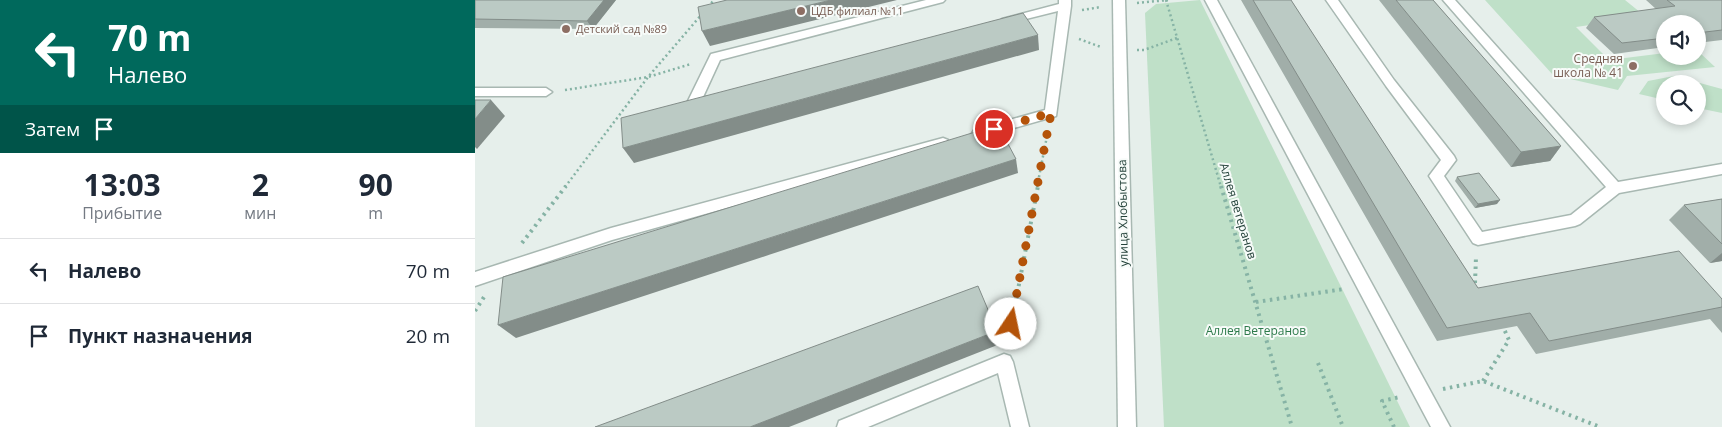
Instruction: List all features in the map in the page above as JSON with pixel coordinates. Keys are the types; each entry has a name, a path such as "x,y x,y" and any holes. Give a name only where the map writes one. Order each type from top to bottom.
{"street":[{"path":"694,103 715,57 939,0"},
{"name":"улица Хлобыстова","path":"1119,0 1127,427"},
{"path":"1211,0 1441,427"},
{"path":"1332,0 1390,82 1449,160 1436,176 1478,239 1575,220 1615,188 1722,169"},
{"path":"1449,0 1615,188"},
{"path":"475,279 611,234 1051,113 1065,3 998,23"},
{"path":"475,92 546,92"},
{"path":"677,108 723,96"},
{"path":"846,427 1004,362 1020,427"}],"path":[{"path":"475,310 501,270 648,77 714,0"},
{"name":"Аллея ветеранов","path":"1167,0 1292,427"},
{"path":"1061,34 1105,48"},
{"path":"1144,50 1177,38"},
{"path":"546,92 648,77 715,57"},
{"path":"1004,362 1051,113"},
{"path":"1478,239 1474,282 1479,290"},
{"path":"1483,380 1509,340 1504,329"},
{"path":"1318,363 1343,427"},
{"path":"1395,427 1382,401 1406,396"}],"green space":[{"name":"Аллея Ветеранов","path":"1200,0 1410,427 1164,427 1145,13 1156,4"},
{"path":"1485,0 1625,0 1646,17 1576,27 1609,60 1656,54 1656,65 1706,65 1706,59 1715,67 1627,76 1618,90 1553,75"},
{"path":"1656,79 1656,98 1639,94 1648,81"},
{"path":"1706,85 1722,89 1722,113 1706,110"}],"building":[{"path":"475,0 604,0 587,21 475,19"},
{"path":"727,0 831,0 702,31 698,7"},
{"path":"1253,0 1291,0 1478,288 1679,251 1722,299 1722,307 1549,341 1530,313 1447,328"},
{"path":"1396,0 1433,0 1561,146 1521,152"},
{"path":"1667,0 1722,0 1722,30 1706,32 1706,15 1656,15 1656,39 1622,43 1594,17 1675,6"},
{"path":"1023,13 1038,35 623,148 621,118"},
{"path":"475,100 491,100 475,119"},
{"path":"998,125 1016,159 498,325 503,277"},
{"path":"1479,173 1500,200 1478,204 1457,177"},
{"path":"1722,199 1722,244 1684,205"},
{"path":"978,286 997,331 750,427 595,427"}],"place":[{"name":"ЦДБ филиал №11","path":"801,11"},
{"name":"Детский сад №89","path":"566,29"},
{"name":"Средняя школа № 41","path":"1633,66"}],"route":[{"path":"994,129 1051,113 1011,324"}]}
